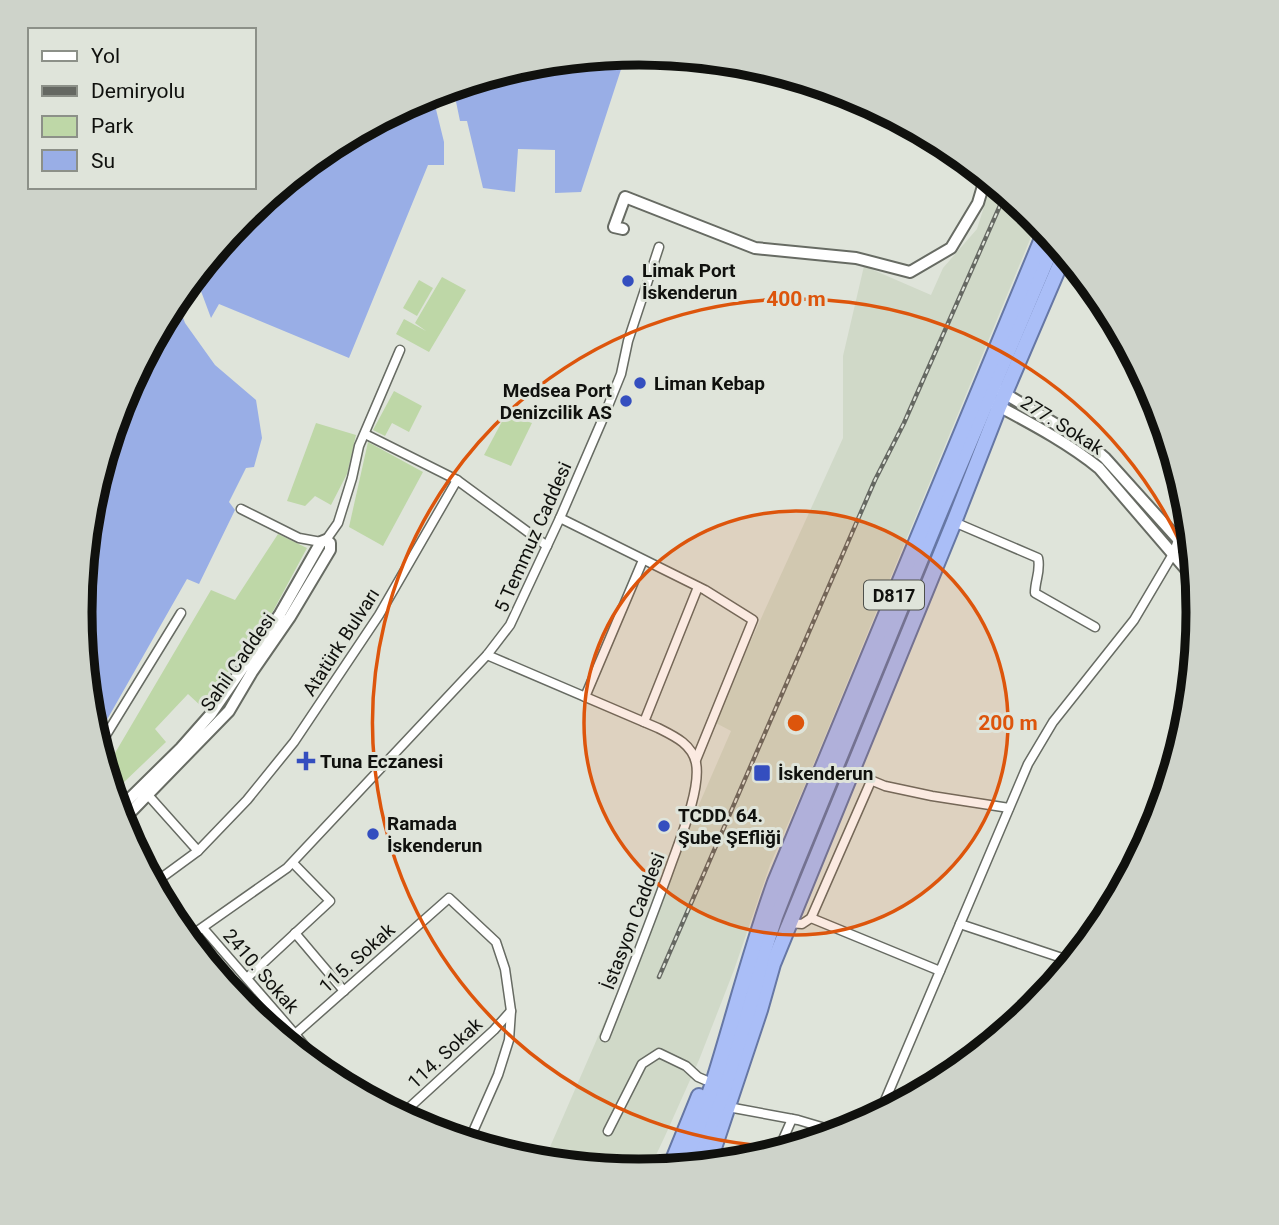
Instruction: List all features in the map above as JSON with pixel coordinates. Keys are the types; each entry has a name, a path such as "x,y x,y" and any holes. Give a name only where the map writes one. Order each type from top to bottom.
{"highway":[{"name":"D817","path":"685,1158 697,1130 764,911 1041,240"},
{"name":"D817","path":"697,1157 721,1098 775,917 996,397 1051,251"},
{"path":"712,1156 773,964 789,923 954,522 996,397 1060,263"},
{"path":"673,1159 699,1098 728,1013 749,963"}],"street":[{"path":"623,229 614,227 625,197 755,248 856,258 910,272 951,248 978,203 983,186"},
{"name":"5 Temmuz Caddesi","path":"195,933 293,863 487,654 510,625 560,518 621,374 659,247"},
{"name":"Sahil Caddesi","path":"127,801 211,714 281,614 323,541 338,523 359,446 400,350"},
{"name":"277. Sokak","path":"996,397 1090,445 1105,458 1183,546"},
{"name":"277. Sokak","path":"996,397 1099,468 1185,568"},
{"path":"365,433 457,480 547,546"},
{"name":"Atatürk Bulvarı","path":"161,878 198,851 247,800 293,742 379,615 457,480"},
{"path":"241,509 299,538 323,541"},
{"path":"560,518 698,587 644,722"},
{"path":"954,522 1038,558 1040,572 1035,593 1095,627"},
{"path":"884,1103 1028,764 1053,722 1134,620 1182,534"},
{"name":"Sahil Caddesi","path":"130,813 229,711 330,550 330,543 323,541"},
{"path":"585,697 643,560"},
{"name":"İstasyon Caddesi","path":"605,1037 654,914 689,816 697,772 696,760 753,620 698,587"},
{"path":"106,735 181,613"},
{"path":"487,654 680,739 696,760"},
{"path":"851,772 885,786 1009,807"},
{"path":"789,923 802,924 811,918 871,781"},
{"path":"148,795 198,851"},
{"path":"247,978 330,901 293,863"},
{"name":"115. Sokak","path":"293,1036 449,898 496,942 505,970 511,1011"},
{"path":"811,918 940,971"},
{"path":"960,924 1064,959"},
{"name":"2410. Sokak","path":"203,928 304,1046"},
{"path":"295,933 344,991"},
{"path":"472,1134 498,1075 509,1040 511,1011"},
{"name":"114. Sokak","path":"408,1109 511,1011"},
{"path":"608,1131 642,1064 659,1053 686,1066 705,1080"},
{"path":"729,1107 824,1128"},
{"path":"782,1142 792,1119"}],"shaded area":[{"path":"989,191 1033,232 770,865 734,970 699,1060 665,1136 654,1160 604,1159 548,1152 731,731 714,722 843,438 843,356 864,266 931,295 943,268 977,229"}],"green space":[{"path":"442,277 466,290 429,352 396,334 404,319 426,331 415,323"},
{"path":"419,280 433,288 417,316 403,308"},
{"path":"394,391 422,406 409,432 392,423 385,436 373,430"},
{"path":"506,414 532,423 511,466 484,455"},
{"path":"316,423 356,435 347,474 331,505 315,496 305,506 287,501"},
{"path":"368,442 423,472 383,546 349,527"},
{"path":"278,534 307,548 272,613 202,707 188,694 155,729 166,742 120,784 112,759 211,590 235,600"}],"water":[{"path":"622,65 581,192 555,193 555,150 518,149 515,192 483,188 467,121 460,121 455,97 463,94 533,75 568,69"},
{"path":"435,104 444,142 444,165 428,165 349,358 219,304 211,318 199,287 252,225 306,178 335,157 397,121"},
{"path":"181,313 185,323 215,365 256,400 262,438 254,467 246,468 229,502 235,510 199,584 187,579 104,726 96,684 92,612 96,541 102,506 110,471 133,403 148,370"}],"railway":[{"path":"659,977 875,480 904,423 1002,202"}],"place":[{"name":"Limak Port İskenderun","path":"628,281"},
{"name":"Liman Kebap","path":"640,383"},
{"name":"Medsea Port Denizcilik AS","path":"626,401"},
{"name":"Tuna Eczanesi","path":"306,761"},
{"name":"İskenderun","path":"762,773"},
{"name":"TCDD. 64. Şube ŞEfliği","path":"664,826"},
{"name":"Ramada İskenderun","path":"373,834"}]}
